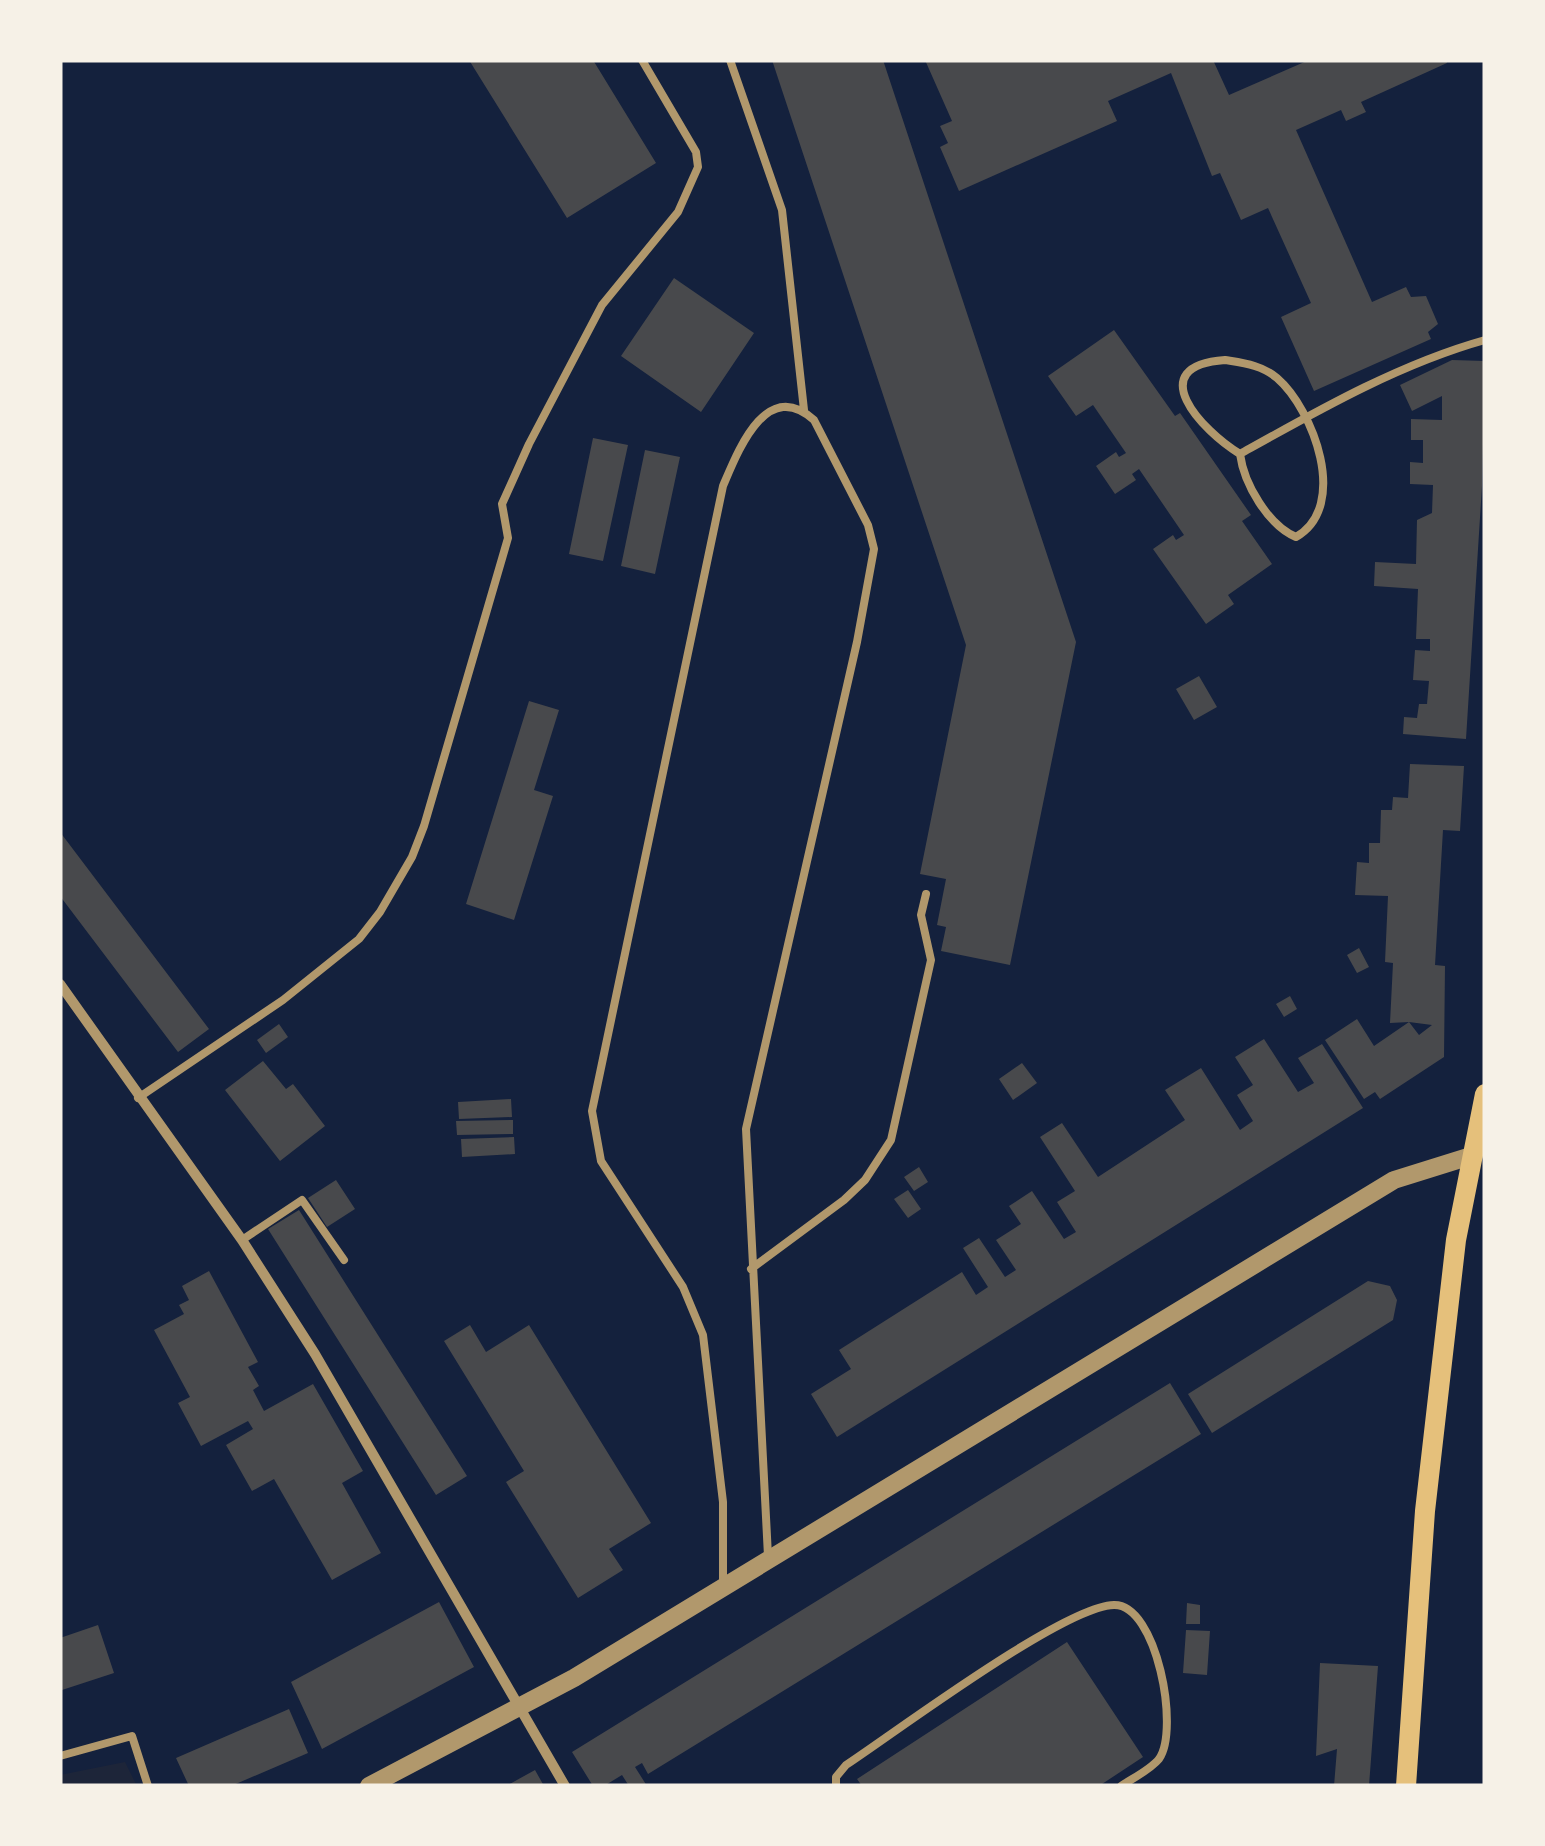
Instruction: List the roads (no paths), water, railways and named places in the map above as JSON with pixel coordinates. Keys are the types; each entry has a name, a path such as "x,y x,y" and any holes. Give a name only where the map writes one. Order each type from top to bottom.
{"main road":[{"path":"1406,1786 1426,1511 1458,1226 1480,1154 1485,1094"}],"street":[{"path":"60,984 242,1240 316,1354 565,1786"},
{"path":"369,1786 522,1708 1394,1180 1480,1154"}],"lane":[{"path":"138,1098 283,1000 359,939 412,857 508,538 502,504 587,331 620,281 678,212 694,182 696,152 642,60"},
{"path":"730,60 782,210 804,410"},
{"path":"1240,454 1308,416 1443,354 1485,340"},
{"path":"1225,360 1255,365 1276,377 1308,416 1324,474 1317,515 1309,530 1296,537 1282,531 1242,476 1240,454 1214,438 1181,390 1181,380 1188,370 1204,362 1225,360"},
{"path":"723,1587 723,1502 703,1335 684,1286 601,1162 592,1111 723,486 748,429 768,412 787,406 804,410 814,420 868,525 874,549 873,570 746,1129 768,1560"},
{"path":"751,1269 844,1200 872,1170 891,1140 931,960 921,914 926,894"},
{"path":"242,1240 302,1200 344,1260"},
{"path":"836,1786 836,1777 846,1765 1060,1624 1117,1605 1129,1609 1161,1660 1165,1680 1165,1744 1160,1758 1122,1786"},
{"path":"60,1756 132,1736 148,1786"}]}
